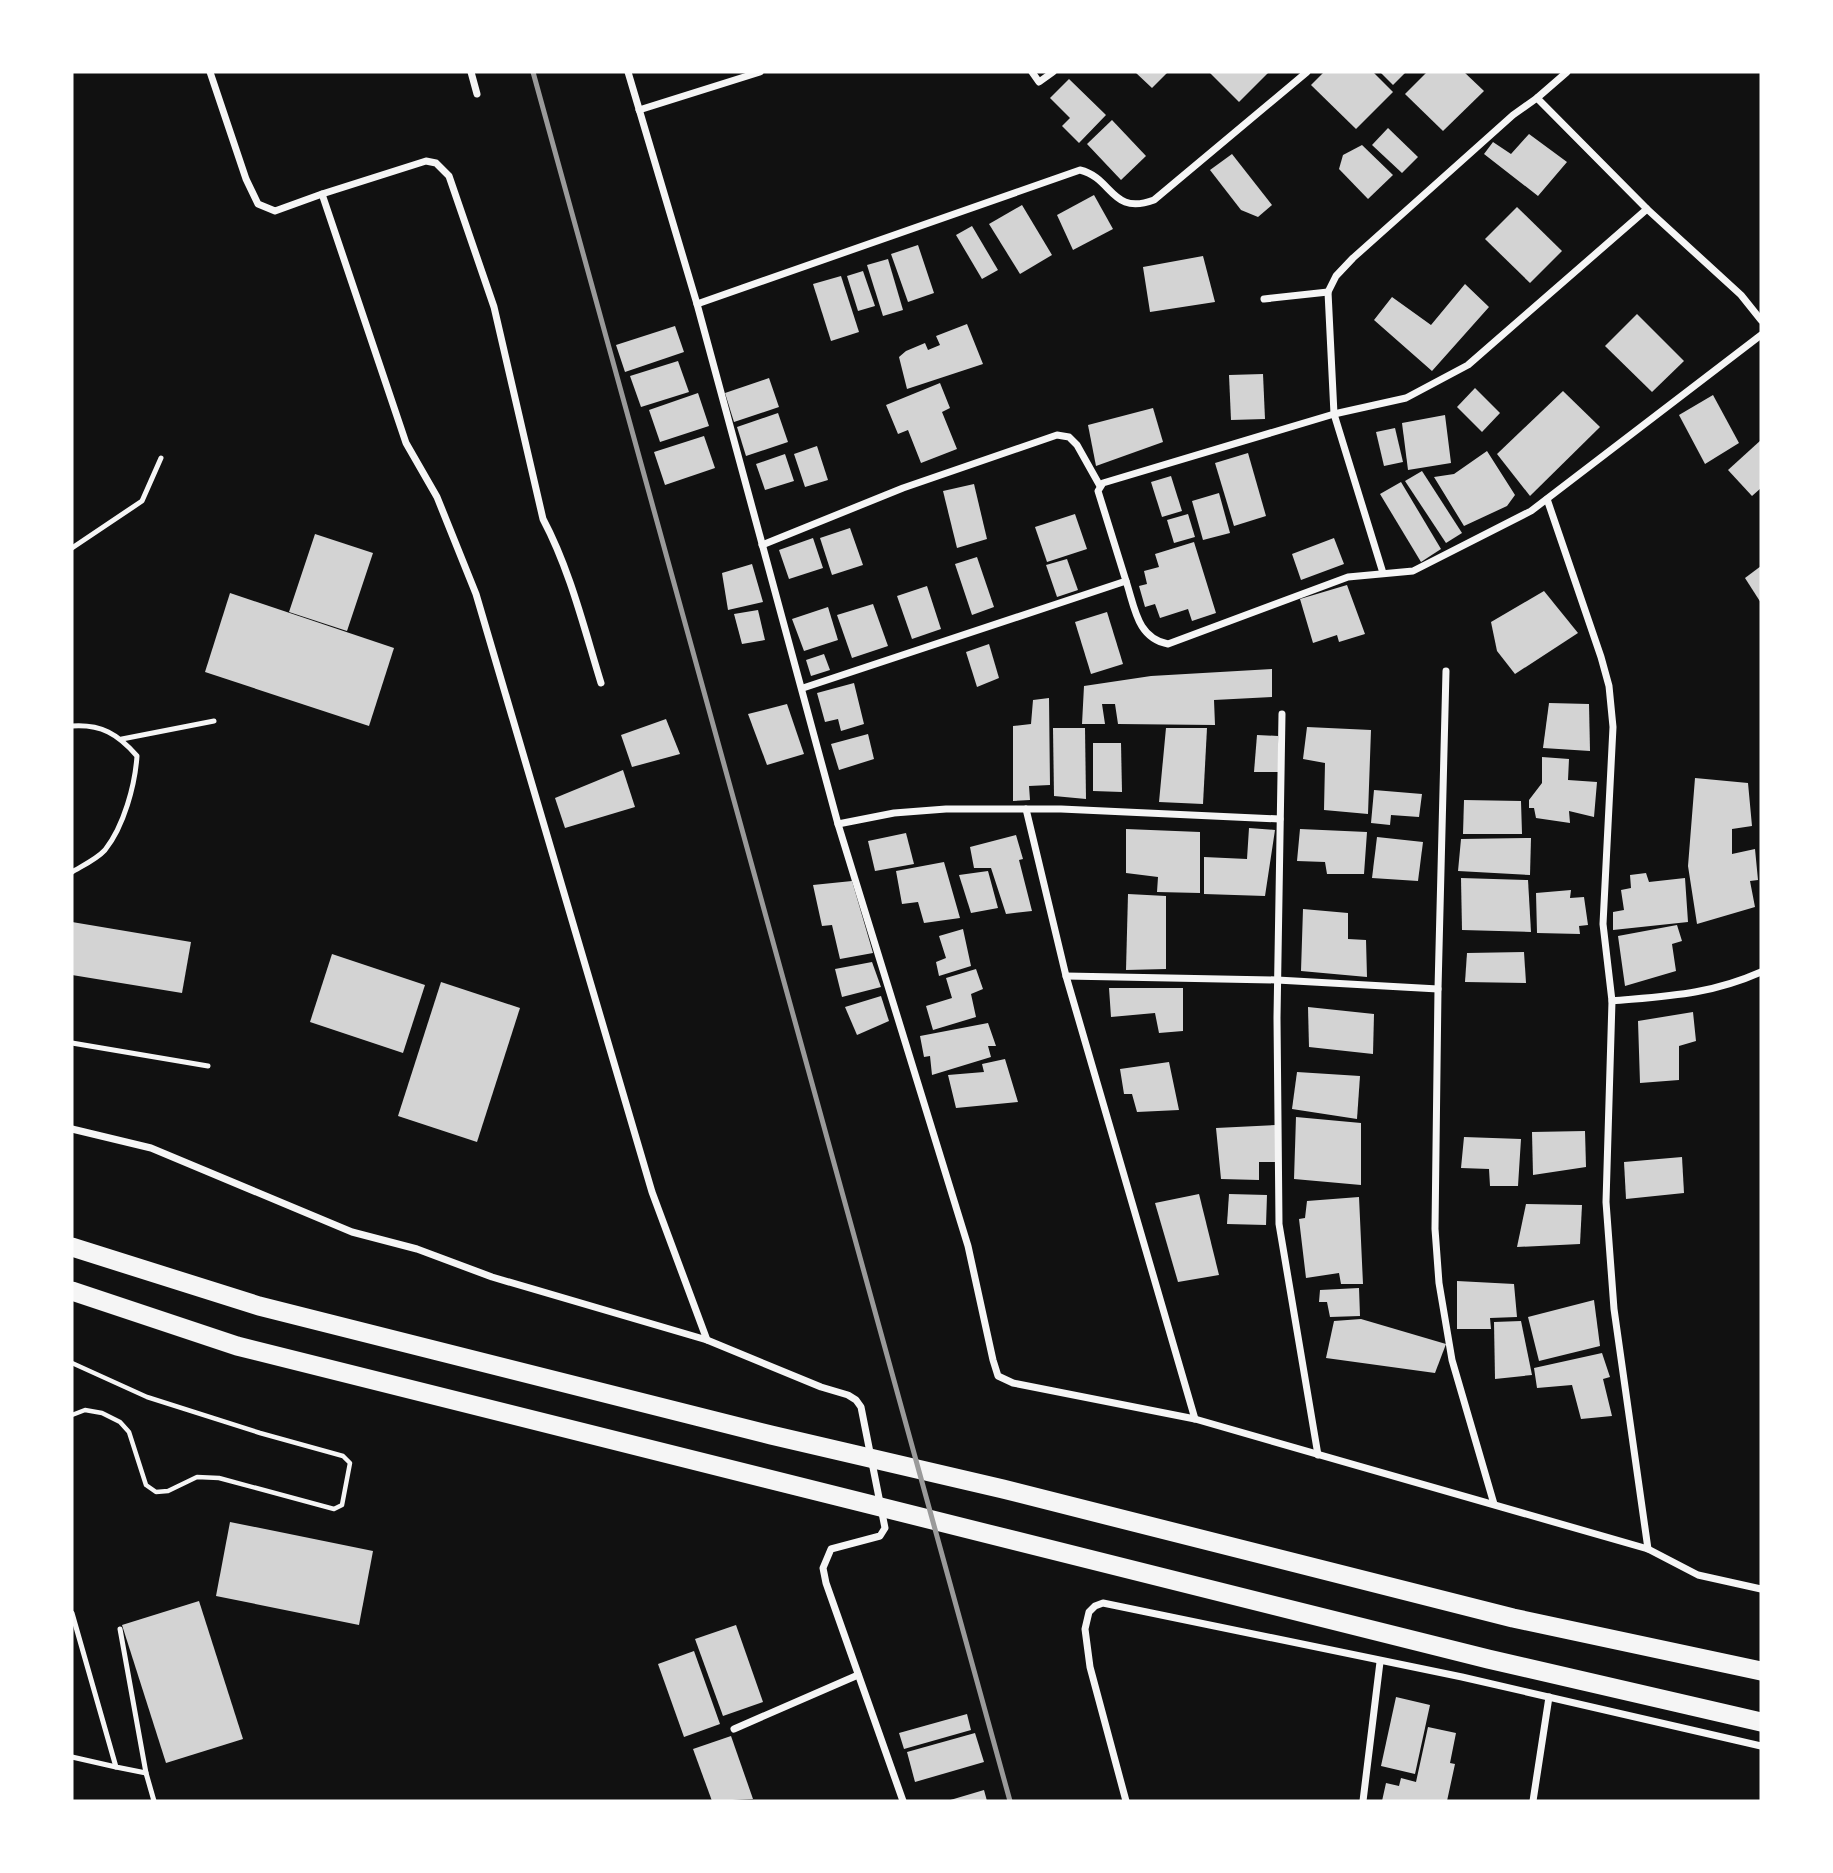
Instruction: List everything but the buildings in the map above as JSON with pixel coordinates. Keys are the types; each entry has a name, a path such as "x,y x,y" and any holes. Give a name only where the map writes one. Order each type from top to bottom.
{"highway":[{"path":"72,1247 259,1306 771,1435 1003,1489 1513,1618 1761,1671"},
{"path":"72,1291 237,1346 1488,1659 1761,1722"}],"street":[{"path":"210,72 246,179 258,204 275,211 426,161 436,163 449,176 494,307 544,519 553,537 601,683"},
{"path":"471,72 477,94"},
{"path":"628,72 697,304 838,824 968,1246 999,1376 1013,1383 1195,1419 1648,1549 1699,1575 1761,1589"},
{"path":"639,110 760,72"},
{"path":"1032,72 1039,82 1053,72"},
{"path":"697,304 1080,170 1088,172 1124,202 1139,206 1154,200 1307,72"},
{"path":"1383,573 1334,414 1328,292 1336,276 1353,258 1513,115 1567,72"},
{"path":"1536,98 1647,209 1741,295 1761,320"},
{"path":"322,194 406,443 437,497 476,594 652,1192 706,1340"},
{"path":"1647,209 1468,365 1406,398 1334,414 1103,483 1098,491 1142,628 1154,641 1168,644 1348,577 1413,570 1531,511 1761,335"},
{"path":"1264,299 1328,292"},
{"path":"762,545 903,488 1057,435 1069,437 1077,445 1100,486"},
{"path":"1547,499 1601,657 1609,686 1613,727 1603,923 1612,1001 1606,1202 1609,1271 1648,1549"},
{"path":"803,688 1126,581"},
{"path":"1446,671 1435,1228 1439,1283 1452,1360 1494,1504"},
{"path":"1282,714 1277,979 1279,1224 1318,1455"},
{"path":"838,824 894,813 946,808 1280,819"},
{"path":"1026,809 1066,976 1195,1419"},
{"path":"1612,1001 1699,993 1734,984 1761,972"},
{"path":"1066,976 1277,979 1438,989"},
{"path":"72,1129 151,1148 352,1232 417,1249 492,1277 706,1340 856,1400 860,1407 885,1528 880,1536 831,1549 823,1568 903,1801"},
{"path":"1126,1801 1090,1667 1084,1629 1089,1612 1095,1606 1111,1604 1462,1677 1761,1746"},
{"path":"1363,1801 1380,1662"},
{"path":"734,1729 858,1675"},
{"path":"1533,1801 1549,1698"}],"lane":[{"path":"72,548 142,501 161,458"},
{"path":"122,739 214,721"},
{"path":"72,726 92,725 122,739 137,755 136,773 120,823 104,852 72,872"},
{"path":"72,1043 208,1066"},
{"path":"72,1613 116,1767"},
{"path":"120,1629 153,1801"},
{"path":"72,1757 146,1773"}],"path":[{"path":"72,1363 147,1397 260,1433 343,1455 350,1463 342,1505 334,1509 219,1478 197,1477 168,1491 156,1492 146,1485 141,1476 129,1432 120,1422 102,1413 85,1410 72,1415"}],"railway":[{"path":"533,72 1010,1801"}]}
